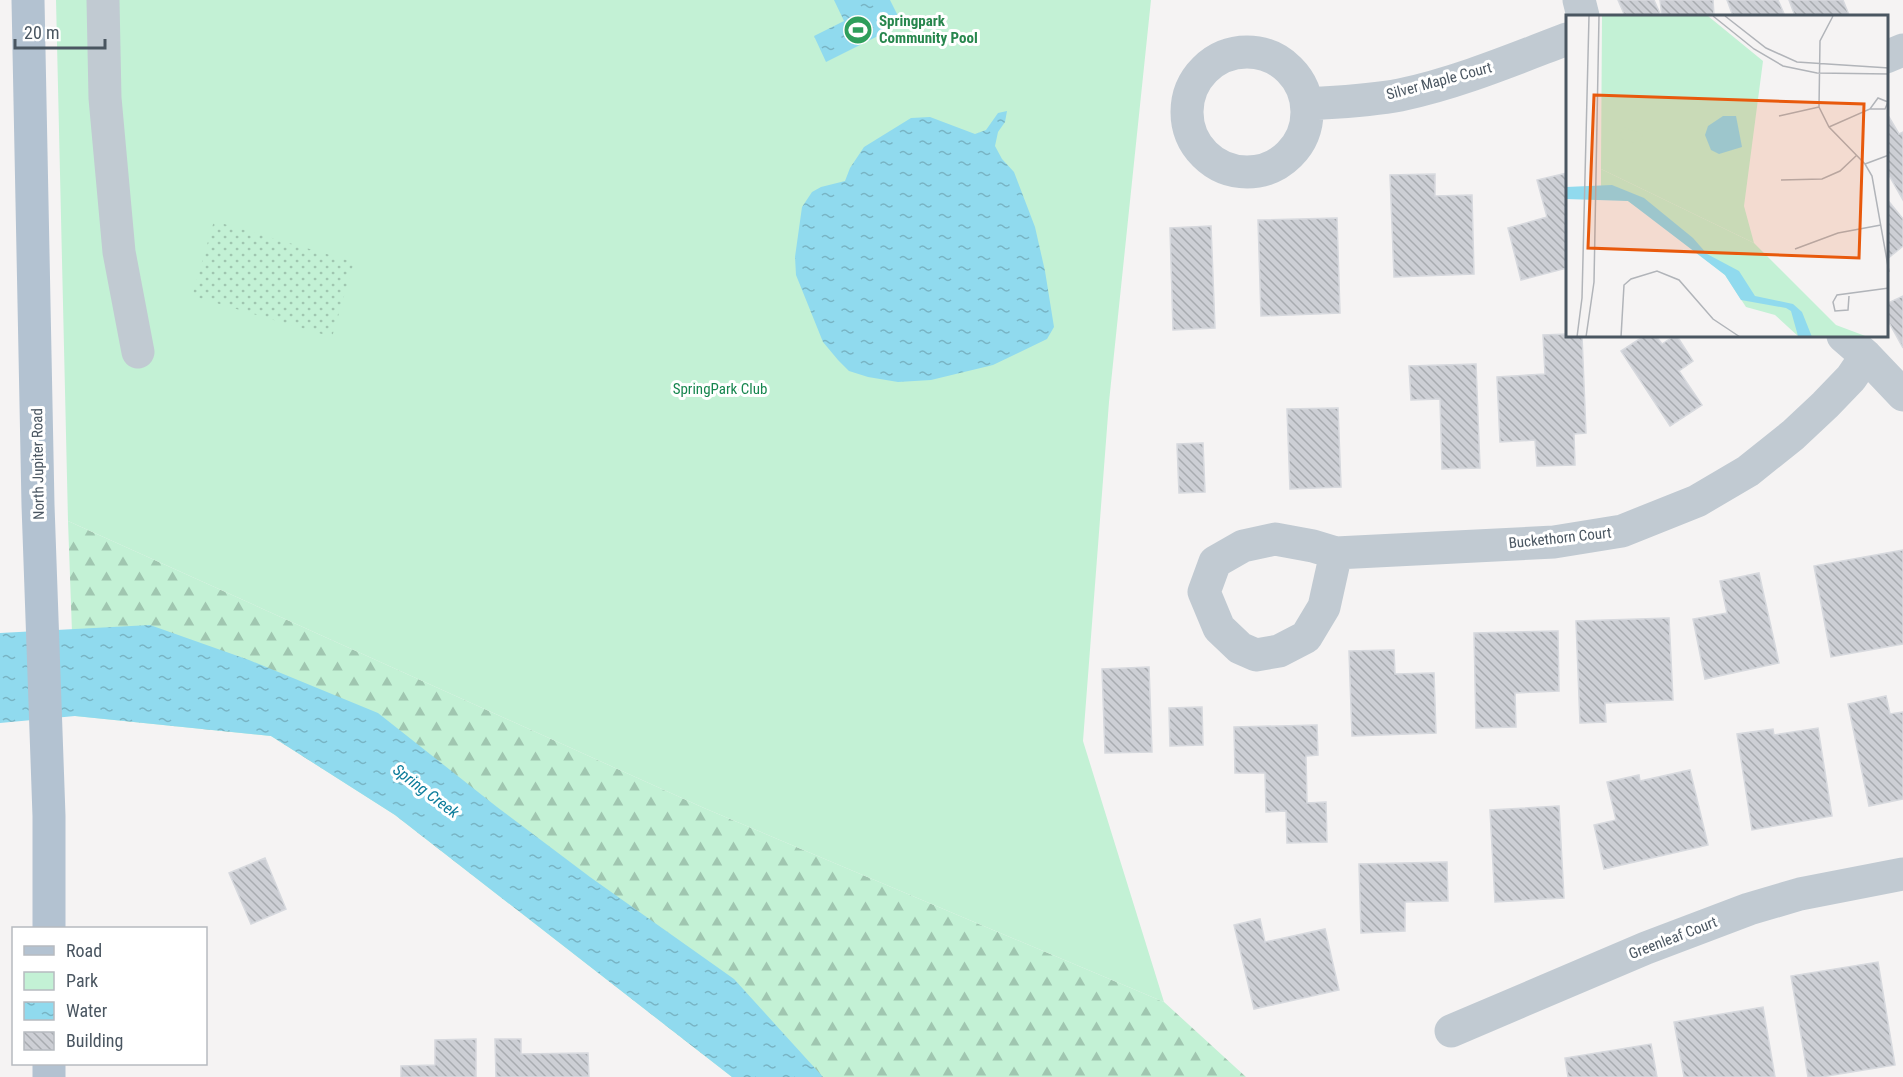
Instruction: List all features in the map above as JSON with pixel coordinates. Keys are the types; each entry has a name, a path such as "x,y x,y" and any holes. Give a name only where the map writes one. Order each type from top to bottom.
{"main road":[{"name":"North Jupiter Road","path":"28,0 38,505 49,816 49,927"}],"street":[{"path":"103,0 105,98 119,252 138,352"},
{"path":"1579,0 1583,15"},
{"name":"Silver Maple Court","path":"1307,104 1399,95 1484,70 1566,39"},
{"path":"1888,57 1903,50"},
{"path":"1854,346 1903,395"},
{"name":"Buckethorn Court","path":"1336,553 1554,542 1622,531 1697,501 1748,471 1793,435 1851,378 1854,346"},
{"name":"Greenleaf Court","path":"1451,1031 1646,948 1749,909 1800,894 1903,874"}],"green space":[{"name":"SpringPark Club","path":"56,0 1151,0 1109,402 1083,741 1164,1002 704,808 68,521"},
{"path":"214,221 354,262 332,337 192,296"},
{"path":"68,521 704,808 1164,1002 1246,1077 732,1077 395,815 271,736 75,716"}],"water":[{"name":"Springpark Community Pool","path":"834,0 890,0 902,24 826,62 814,36 844,21"},
{"path":"1007,111 995,146 1002,159 1014,172 1035,227 1054,327 1047,339 993,365 931,380 898,382 849,371 823,342 796,275 795,257 802,207 812,192 821,187 845,181 850,168 864,147 911,118 930,117 975,134 986,130 998,113"},
{"name":"Spring Creek","path":"150,625 249,660 378,713 590,877 734,979 823,1077 732,1077 395,815 271,736 75,716 0,723 0,633"}],"building":[{"path":"1618,0 1654,0 1661,15 1625,15"},
{"path":"1660,0 1713,0 1714,15 1662,15"},
{"path":"1727,0 1778,0 1785,15 1733,15"},
{"path":"1789,0 1843,0 1849,15 1795,15"},
{"path":"1888,118 1899,134 1903,132 1903,200 1888,174"},
{"path":"1566,173 1566,268 1521,280 1508,228 1547,217 1537,180"},
{"path":"1435,174 1435,196 1472,195 1474,274 1394,277 1390,175"},
{"path":"1888,200 1903,219 1903,246 1888,258"},
{"path":"1337,218 1340,313 1261,316 1258,220"},
{"path":"1211,226 1215,328 1173,330 1170,228"},
{"path":"1903,296 1903,348 1888,321 1888,303"},
{"path":"1566,334 1566,338 1582,338 1586,433 1574,434 1575,465 1537,466 1535,440 1500,442 1497,377 1545,374 1543,335"},
{"path":"1641,338 1658,338 1662,344 1671,338 1678,338 1693,361 1679,371 1702,405 1670,426 1621,351"},
{"path":"1476,364 1480,468 1442,469 1440,399 1411,400 1409,366"},
{"path":"1338,408 1341,487 1290,489 1287,409"},
{"path":"1203,443 1205,492 1179,493 1177,444"},
{"path":"1903,550 1903,644 1831,657 1814,566"},
{"path":"1759,573 1779,663 1705,679 1693,619 1727,613 1720,581"},
{"path":"1669,618 1673,700 1605,703 1606,722 1580,723 1576,621"},
{"path":"1558,631 1559,691 1515,693 1516,727 1476,728 1474,633"},
{"path":"1394,650 1395,674 1434,673 1436,733 1352,736 1349,651"},
{"path":"1149,667 1152,752 1105,753 1102,669"},
{"path":"1886,696 1890,714 1903,712 1903,799 1869,806 1848,704"},
{"path":"1202,707 1203,745 1170,746 1169,708"},
{"path":"1317,725 1318,755 1306,756 1307,803 1326,802 1327,842 1287,843 1286,811 1266,812 1265,773 1235,773 1234,727"},
{"path":"1818,728 1832,816 1752,830 1737,734 1773,729 1774,735"},
{"path":"1690,770 1708,845 1604,869 1594,825 1616,820 1607,782 1639,775 1640,781"},
{"path":"1559,806 1564,898 1495,902 1490,810"},
{"path":"265,858 286,909 251,924 229,873"},
{"path":"1447,862 1448,901 1405,902 1405,931 1361,933 1359,864"},
{"path":"1260,919 1265,942 1325,929 1339,990 1254,1009 1234,925"},
{"path":"1878,962 1895,1065 1808,1077 1791,976"},
{"path":"1763,1007 1775,1077 1684,1077 1674,1022"},
{"path":"476,1039 476,1077 401,1077 401,1066 435,1065 435,1040"},
{"path":"495,1039 521,1039 521,1054 588,1053 589,1077 496,1077"},
{"path":"1651,1044 1657,1077 1568,1077 1565,1058"}],"place":[{"name":"Springpark Community Pool","path":"858,30"}]}
